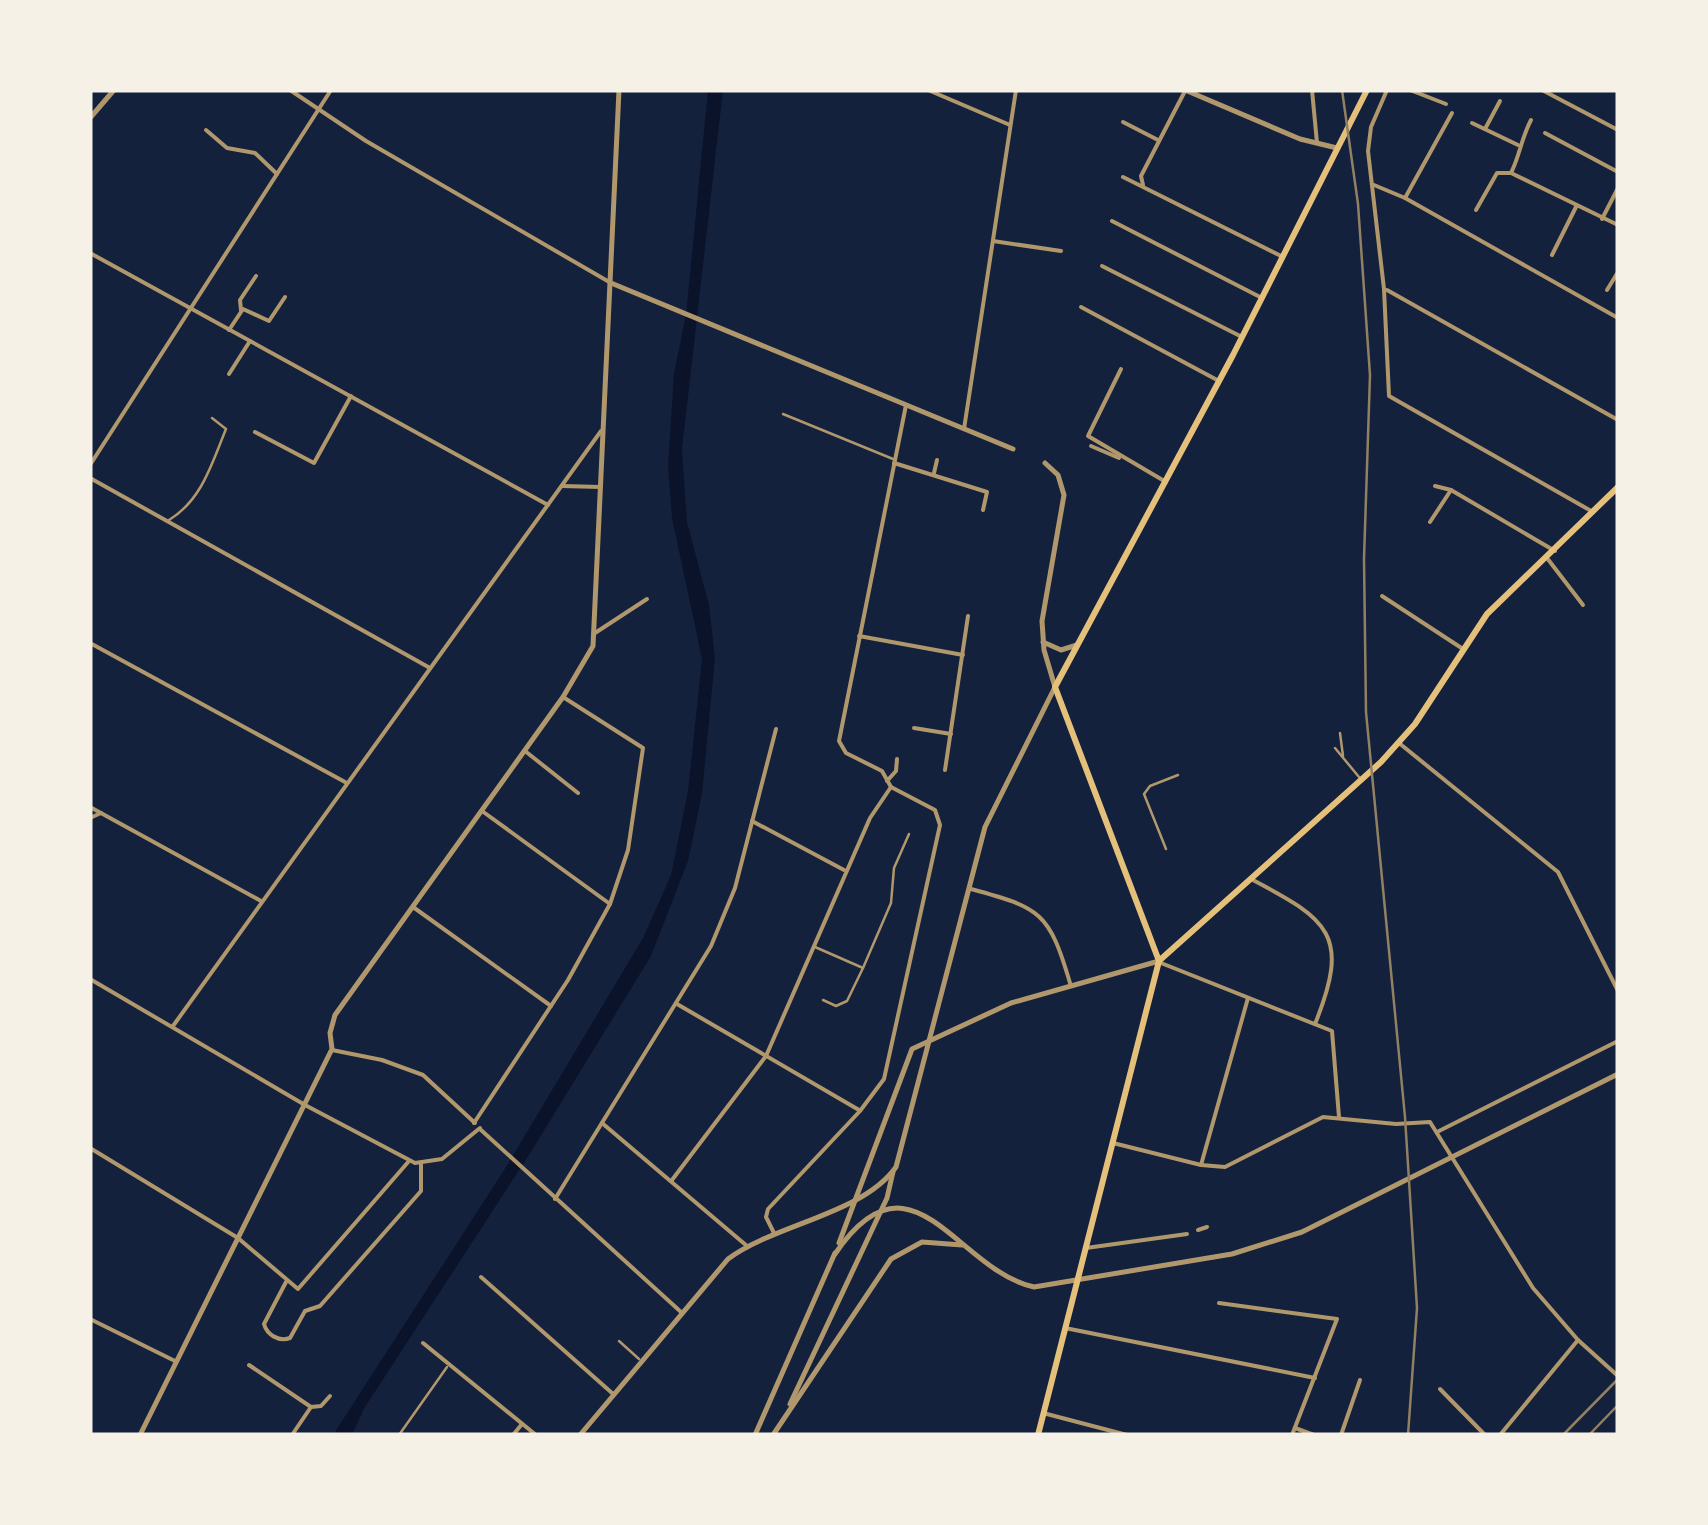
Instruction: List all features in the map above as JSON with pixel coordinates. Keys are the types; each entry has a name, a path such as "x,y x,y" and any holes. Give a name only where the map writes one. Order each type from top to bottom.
{"main road":[{"path":"1159,961 1056,688 1284,257 1366,90"},
{"path":"1038,1435 1159,961 1362,781 1399,743 1487,614 1618,487"}],"street":[{"path":"90,118 114,90"},
{"path":"290,90 317,112 611,283 1013,448"},
{"path":"90,465 330,90"},
{"path":"140,1435 332,1050 330,1033 335,1015 590,656 595,634 619,90"},
{"path":"928,90 1010,124"},
{"path":"964,429 1016,90"},
{"path":"1143,185 1141,176 1185,90 1317,143 1337,147"},
{"path":"1312,90 1317,143"},
{"path":"1387,90 1369,136 1384,289 1389,396 1594,512"},
{"path":"1410,90 1446,104"},
{"path":"1542,90 1618,130"},
{"path":"1484,129 1500,101"},
{"path":"1405,198 1452,113"},
{"path":"1510,173 1531,120"},
{"path":"1122,122 1159,140"},
{"path":"1472,122 1518,145"},
{"path":"206,130 227,148 256,153 276,174"},
{"path":"1545,133 1618,172"},
{"path":"1476,210 1496,173 1510,173 1618,226"},
{"path":"1123,177 1284,257"},
{"path":"1374,186 1405,198 1618,318"},
{"path":"1602,219 1618,188"},
{"path":"1552,255 1576,207"},
{"path":"1112,221 1262,298"},
{"path":"993,242 1061,251"},
{"path":"90,253 548,505"},
{"path":"1102,266 1242,338"},
{"path":"1608,290 1618,272"},
{"path":"229,330 241,310 240,300 256,276"},
{"path":"1384,289 1618,420"},
{"path":"241,310 268,322 286,298"},
{"path":"1082,306 1219,381"},
{"path":"229,374 250,341"},
{"path":"1121,368 1088,434 1166,482"},
{"path":"314,463 351,396"},
{"path":"774,1233 766,1217 768,1209 860,1111 884,1079 940,825 937,812 928,803 891,787 882,772 843,751 839,741 906,405"},
{"path":"172,1026 604,427"},
{"path":"255,432 325,468"},
{"path":"1091,446 1124,458"},
{"path":"586,452 602,450"},
{"path":"934,473 937,460"},
{"path":"894,462 987,492 983,510"},
{"path":"773,1435 887,1198 932,1041 988,819 1056,688 1043,642 1045,599 1064,501 1060,479 1045,462"},
{"path":"90,478 430,668"},
{"path":"562,486 600,487"},
{"path":"1435,486 1450,490 1555,550"},
{"path":"1430,522 1450,490"},
{"path":"1547,558 1583,605"},
{"path":"1382,596 1464,649"},
{"path":"595,634 647,599"},
{"path":"945,770 962,655 970,627 968,616"},
{"path":"859,636 962,655"},
{"path":"1043,642 1061,650 1081,640"},
{"path":"90,643 346,783"},
{"path":"474,1123 551,1006 610,904 628,850 643,748 563,698"},
{"path":"914,728 950,734"},
{"path":"554,1199 677,1004 730,904 776,729"},
{"path":"1399,743 1558,872 1618,991"},
{"path":"526,751 578,793"},
{"path":"938,754 947,755"},
{"path":"887,781 896,771 897,758"},
{"path":"672,1180 766,1056 878,802 891,787"},
{"path":"90,807 261,901"},
{"path":"482,811 610,904"},
{"path":"90,818 101,813"},
{"path":"752,820 846,871"},
{"path":"1251,879 1316,917 1328,937 1333,979 1315,1024"},
{"path":"969,889 1034,909 1054,937 1070,984"},
{"path":"412,906 551,1006"},
{"path":"755,1435 834,1254 908,1054 920,1044 1000,1007 1159,961 1172,970 1332,1031 1339,1117"},
{"path":"90,979 304,1106 408,1160 420,1164 450,1155 480,1128"},
{"path":"1201,1166 1248,998"},
{"path":"677,1004 860,1111"},
{"path":"1439,1131 1618,1041"},
{"path":"332,1050 417,1072 441,1088 524,1171 681,1312"},
{"path":"834,1254 861,1220 897,1209 927,1215 1012,1280 1034,1287 1056,1287 1266,1245 1388,1192 1618,1074"},
{"path":"1113,1144 1201,1166 1240,1163 1323,1116 1396,1124 1430,1122 1439,1131 1456,1168 1506,1248 1578,1340 1618,1376"},
{"path":"602,1122 747,1246"},
{"path":"90,1148 238,1238 286,1282 300,1288 408,1160"},
{"path":"286,1282 264,1324 269,1334 283,1340 290,1338 305,1312 320,1306 421,1190 420,1164"},
{"path":"580,1435 728,1258 774,1233 850,1201 881,1184 893,1172"},
{"path":"1198,1230 1206,1227"},
{"path":"1086,1248 1187,1234"},
{"path":"784,1415 891,1259 910,1246 929,1241 955,1241 970,1248"},
{"path":"481,1277 612,1393"},
{"path":"1219,1302 1336,1319 1292,1435"},
{"path":"90,1319 176,1362"},
{"path":"1065,1328 1314,1378"},
{"path":"1500,1435 1578,1340"},
{"path":"423,1343 536,1435"},
{"path":"249,1365 311,1407 323,1405 330,1396"},
{"path":"1341,1435 1360,1380"},
{"path":"1440,1388 1485,1435"},
{"path":"292,1435 311,1407"},
{"path":"1044,1413 1127,1435"},
{"path":"513,1435 522,1424"},
{"path":"1294,1428 1314,1435"}],"lane":[{"path":"783,414 894,462"},
{"path":"168,520 193,500 209,474 211,457 226,430 212,418"},
{"path":"1340,733 1343,758"},
{"path":"1334,748 1362,781"},
{"path":"1166,849 1144,794 1150,786 1178,775"},
{"path":"822,1000 836,1006 847,1000 888,912 894,893 894,868 908,834"},
{"path":"814,946 863,968"},
{"path":"619,1341 640,1360"},
{"path":"399,1435 449,1364"}],"water":[{"path":"708,90 723,90 682,449 687,522 709,605 715,658 702,794 688,861 651,956 529,1155 365,1407 352,1435 333,1435 506,1167 643,938 671,875 688,791 702,659 672,518 668,466 674,373 686,315"}],"railway":[{"path":"1342,90 1358,204 1370,375 1364,559 1366,712 1405,1117 1417,1308 1408,1435"},
{"path":"1563,1435 1618,1379"},
{"path":"1589,1435 1618,1405"}]}
